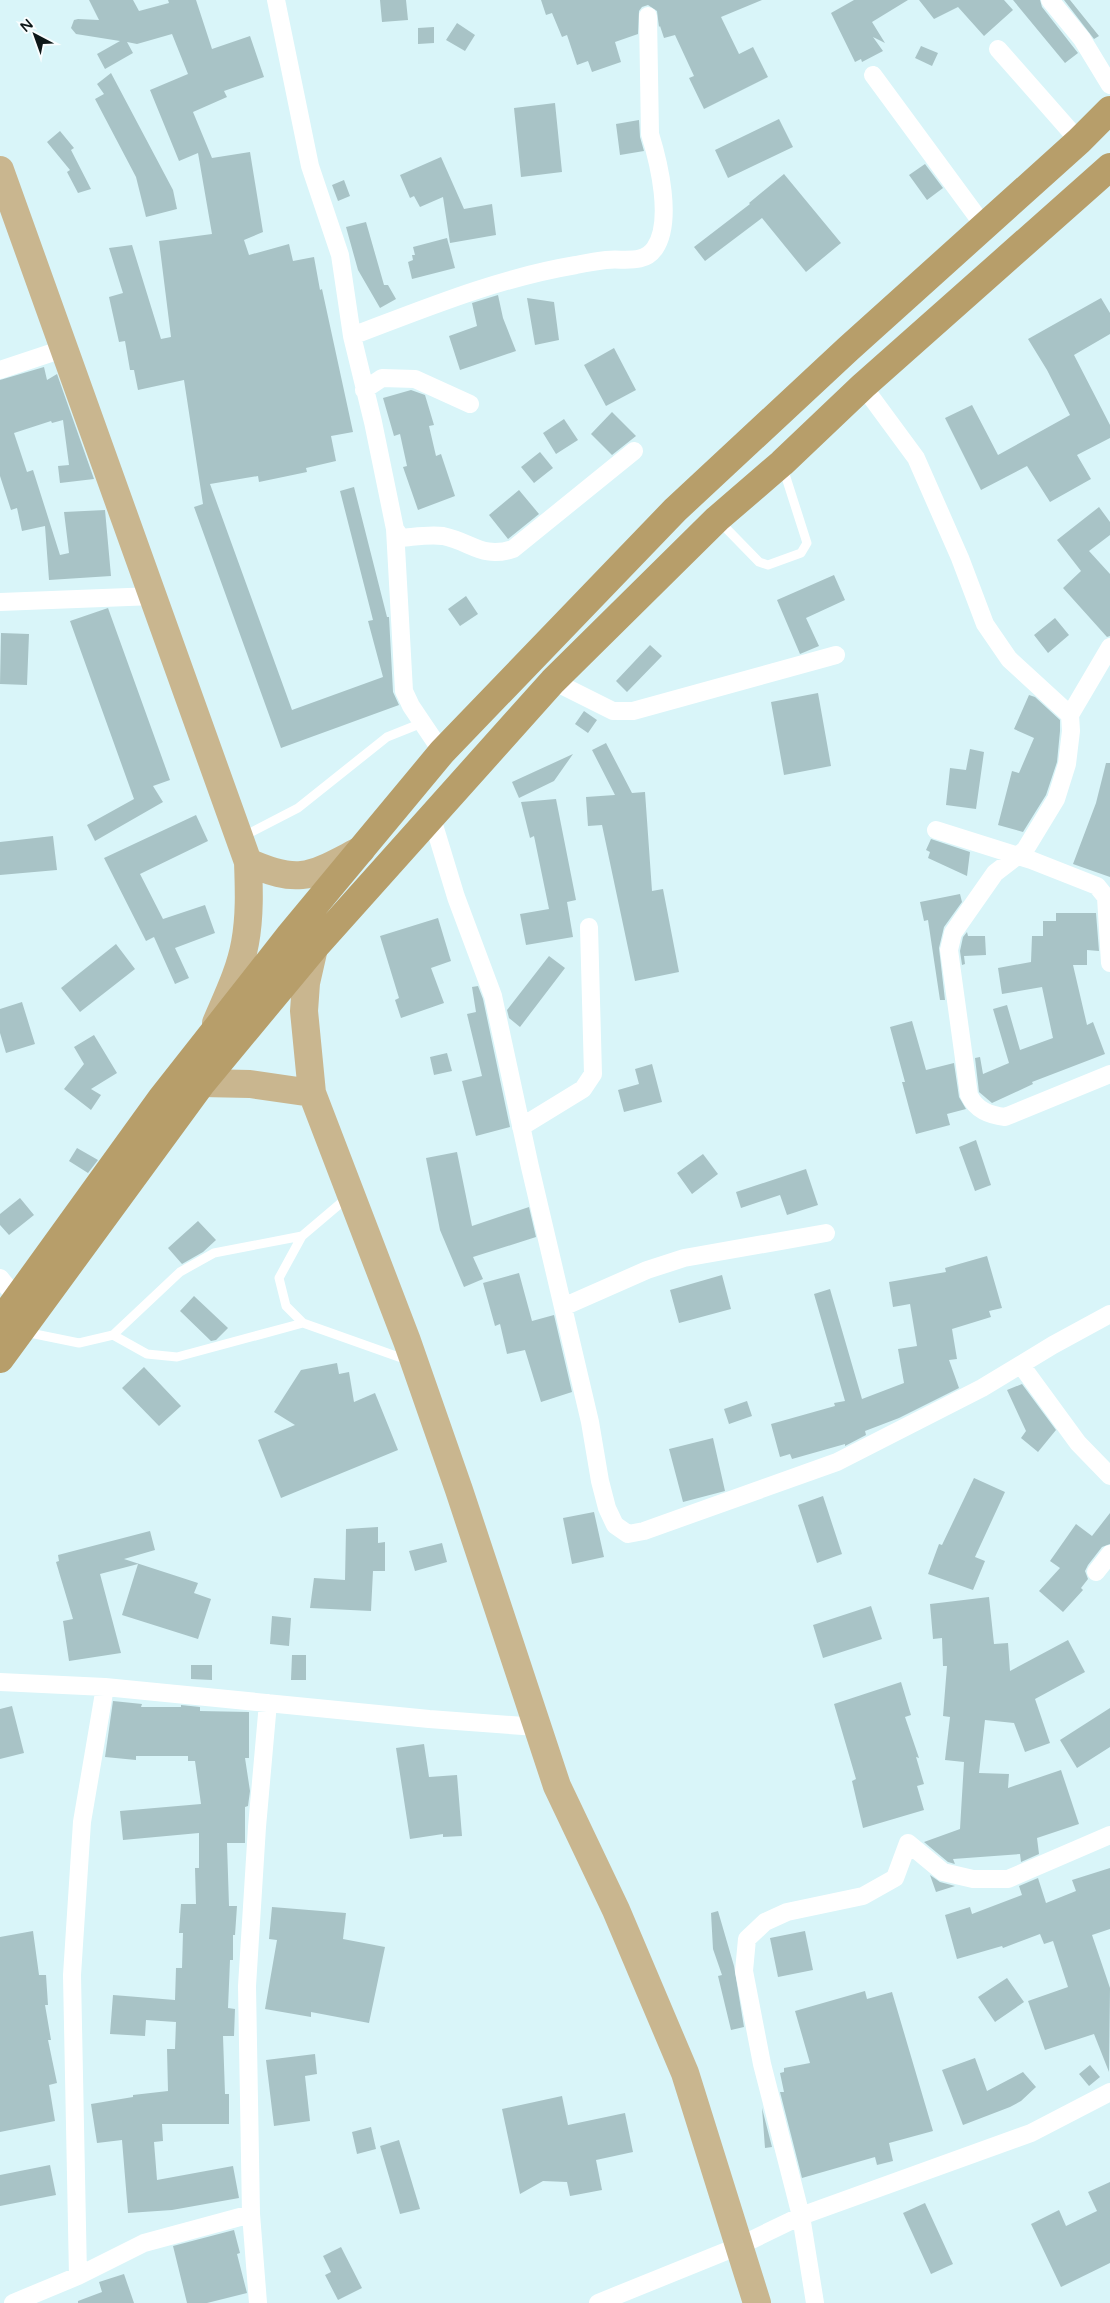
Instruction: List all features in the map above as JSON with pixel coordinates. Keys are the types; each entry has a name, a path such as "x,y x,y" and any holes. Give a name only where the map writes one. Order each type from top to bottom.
{"highway":[{"path":"0,1359 10,1327 9,1288 360,850 442,752 675,510 848,348 1079,141 1110,110"},
{"path":"10,1327 202,1083 314,948 553,680 717,518 782,463 863,386 1110,167"}],"main road":[{"path":"0,170 244,850 249,910 245,943 237,975 209,1038"},
{"path":"244,850 272,873 293,876 316,873 360,850"},
{"path":"314,948 306,983 304,1011 312,1093 414,1363 466,1509 557,1786 616,1910 685,2073 757,2303"},
{"path":"202,1083 250,1084 312,1093"}],"street":[{"path":"276,0 310,166 340,255 352,336 364,390 374,422 395,528 404,691 422,723 442,752"},
{"path":"1050,0 1082,39 1110,85"},
{"path":"352,336 467,292 536,272 607,260 639,259 654,250 662,235 665,218 656,152 650,134 648,16"},
{"path":"998,49 1079,141"},
{"path":"873,75 984,226"},
{"path":"0,370 63,349"},
{"path":"364,390 382,378 415,379 470,404"},
{"path":"863,386 916,458 960,558 985,624 1009,658 1070,715"},
{"path":"395,528 400,538 440,536 456,539 492,553 514,549 634,451"},
{"path":"0,602 154,596"},
{"path":"1110,647 1070,715 1071,731 1067,764 1056,799 1025,850 995,873 953,933 949,950 969,1095 973,1104 992,1115 1005,1117 1110,1074"},
{"path":"553,680 613,711 633,711 836,655"},
{"path":"431,815 456,897 493,996 521,1128 590,1422 600,1481 607,1508 615,1525 628,1534 644,1531 837,1462 982,1388 1110,1314"},
{"path":"936,830 1031,860 1097,886 1106,897 1110,964"},
{"path":"521,1128 584,1089 593,1074 589,927"},
{"path":"563,1306 647,1270 684,1258 826,1234"},
{"path":"1021,1365 1078,1443 1110,1476"},
{"path":"1096,1572 1110,1554"},
{"path":"0,1682 104,1686 429,1719 537,1727"},
{"path":"78,2276 72,1975 82,1822 104,1686"},
{"path":"258,2303 251,2214 247,1986 257,1827 268,1703"},
{"path":"815,2303 801,2216 762,2064 744,1971 748,1939 765,1922 787,1912 863,1896 895,1878 908,1843 943,1872 973,1879 1008,1880 1110,1835"},
{"path":"598,2303 739,2246 801,2216 1031,2133 1110,2092"},
{"path":"13,2303 78,2276 144,2243 251,2214"}],"lane":[{"path":"717,518 759,562 768,565 801,553 807,543 782,463"},
{"path":"244,850 387,737 422,723"},
{"path":"351,1195 302,1236 279,1278 286,1306 302,1323 414,1363"},
{"path":"10,1327 79,1343 113,1335 180,1272 214,1253 302,1236"},
{"path":"113,1335 146,1354 177,1357 302,1323"}],"building":[{"path":"89,0 133,0 139,11 169,3 168,0 196,0 212,49 250,36 264,77 224,91 227,97 193,112 212,158 250,152 263,232 244,240 249,255 289,244 293,261 314,257 353,432 331,436 336,461 306,468 307,472 259,482 258,476 210,484 292,710 383,677 368,621 373,620 340,491 354,487 387,617 389,617 393,692 399,705 281,748 194,507 203,504 184,380 138,390 134,370 130,370 125,341 119,342 109,297 123,293 109,248 132,245 161,339 171,337 159,241 212,234 198,153 179,161 150,90 188,74 172,34 137,44 127,42 133,53 105,69 97,54 120,41 76,34 71,28 74,20 99,20"},
{"path":"380,0 406,0 408,20 382,22"},
{"path":"541,0 762,0 721,17 739,54 753,47 768,77 704,109 689,78 694,76 675,35 664,38 659,27 657,11 648,5 642,7 639,11 638,34 615,42 621,62 592,72 588,61 577,65 567,35 562,37 552,13 546,15"},
{"path":"854,0 908,0 872,22 885,43 873,37 883,51 862,62 861,59 855,62 831,13"},
{"path":"919,0 1004,0 1013,10 984,36 958,7 934,19"},
{"path":"1013,0 1040,0 1042,7 1078,53 1065,63"},
{"path":"1064,0 1070,0 1099,36 1094,39"},
{"path":"457,23 475,35 465,51 446,40"},
{"path":"434,27 434,43 418,44 418,28"},
{"path":"921,46 938,53 932,66 915,58"},
{"path":"111,73 173,190 177,209 146,217 136,177 95,99 104,94 97,84"},
{"path":"555,103 562,172 521,177 514,108"},
{"path":"779,119 793,147 728,178 715,150"},
{"path":"639,120 640,137 644,151 620,155 616,124"},
{"path":"60,131 74,148 71,150 91,189 78,193 67,172 70,170 47,142"},
{"path":"441,157 464,209 492,204 496,235 450,243 443,197 420,207 414,196 410,198 400,175"},
{"path":"925,164 943,188 927,200 909,175"},
{"path":"784,174 841,243 806,272 762,218 705,261 694,247 750,204"},
{"path":"344,180 350,196 338,201 332,185"},
{"path":"366,222 384,285 388,285 396,299 380,308 358,270 346,227"},
{"path":"447,238 455,268 412,279 408,262 413,260 412,255 415,255 413,247"},
{"path":"498,295 503,318 516,351 460,370 449,336 477,326 472,303"},
{"path":"527,298 554,302 559,340 535,345"},
{"path":"1101,298 1110,313 1110,334 1074,355 1110,425 1110,438 1077,455 1091,479 1050,502 1027,466 981,490 945,418 972,405 998,455 1070,415 1047,370 1028,339"},
{"path":"614,348 636,390 606,406 584,365"},
{"path":"44,367 47,380 57,374 94,479 60,483 58,466 69,465 63,420 52,423 51,421 14,433 27,472 33,470 60,555 69,553 64,512 105,510 111,576 49,580 45,526 22,531 17,508 11,510 0,476 0,380"},
{"path":"411,390 425,395 434,425 429,426 436,456 441,454 455,496 418,510 403,467 407,466 400,434 394,436 383,398"},
{"path":"612,412 636,436 612,455 591,434"},
{"path":"564,419 578,440 556,454 543,433"},
{"path":"540,452 553,468 534,483 521,467"},
{"path":"519,490 539,514 508,539 489,515"},
{"path":"1099,507 1110,522 1110,535 1089,551 1110,574 1110,636 1107,637 1063,588 1081,571 1057,540"},
{"path":"834,575 845,600 806,618 819,646 800,654 777,600"},
{"path":"466,596 478,614 460,626 448,609"},
{"path":"108,608 170,780 153,786 163,802 95,841 87,825 134,799 70,621"},
{"path":"1055,618 1069,635 1048,653 1034,635"},
{"path":"1,633 29,634 27,685 0,684"},
{"path":"650,645 662,656 627,692 616,681"},
{"path":"818,693 831,766 784,775 771,702"},
{"path":"1029,695 1035,697 1060,720 1060,731 1057,762 1046,795 1023,832 998,825 1012,771 1019,773 1034,738 1014,729"},
{"path":"584,711 597,720 588,733 575,724"},
{"path":"606,743 632,793 645,792 652,891 663,889 679,972 635,981 602,825 588,826 586,797 615,795 592,750"},
{"path":"970,749 984,752 976,809 946,805 950,768 966,770"},
{"path":"573,754 554,781 519,798 512,782"},
{"path":"1106,763 1110,763 1110,877 1073,864 1096,803"},
{"path":"556,799 576,900 567,902 573,937 526,945 520,914 549,909 534,836 530,838 521,802"},
{"path":"196,815 208,841 140,874 163,919 205,905 215,933 175,948 189,978 175,984 154,937 146,941 104,858"},
{"path":"53,836 57,870 0,875 0,842"},
{"path":"931,839 970,852 967,876 928,858 930,852 926,850"},
{"path":"960,894 962,902 944,927 939,948 945,1000 940,1000 928,920 924,921 920,902"},
{"path":"1056,913 1096,913 1099,951 1087,950 1087,965 1073,965 1087,1025 1093,1022 1105,1054 1032,1082 1033,1084 992,1103 979,1092 975,1058 980,1057 983,1074 1009,1063 993,1009 1007,1005 1020,1050 1053,1038 1042,987 1002,994 998,968 1031,962 1032,936 1043,936 1043,921 1056,921"},
{"path":"438,918 451,961 431,968 444,1003 401,1018 395,1000 399,998 380,936"},
{"path":"967,932 968,936 985,936 986,955 964,956 965,964 962,965 960,951 963,937"},
{"path":"116,944 135,969 80,1012 61,988"},
{"path":"549,956 565,968 520,1027 509,1018 507,1010"},
{"path":"478,986 483,999 510,1127 476,1136 462,1081 482,1076 467,1014 476,1012 472,987"},
{"path":"22,1002 35,1044 6,1053 0,1033 0,1009"},
{"path":"912,1021 926,1070 954,1063 959,1097 966,1109 947,1114 950,1125 916,1134 902,1082 905,1082 890,1027"},
{"path":"94,1035 117,1073 91,1089 101,1095 91,1110 64,1089 84,1064 74,1047"},
{"path":"447,1053 452,1071 434,1075 430,1057"},
{"path":"652,1064 662,1102 624,1112 618,1090 639,1084 635,1069"},
{"path":"976,1140 991,1185 975,1191 959,1147"},
{"path":"77,1148 98,1160 88,1173 69,1161"},
{"path":"457,1152 472,1226 529,1207 536,1237 473,1257 483,1279 464,1287 440,1230 426,1158"},
{"path":"703,1154 718,1174 692,1194 677,1173"},
{"path":"806,1169 818,1205 787,1215 780,1195 741,1208 736,1192"},
{"path":"20,1198 34,1215 9,1235 0,1225 0,1214"},
{"path":"198,1221 216,1240 203,1252 182,1264 168,1248"},
{"path":"987,1256 1002,1308 989,1311 991,1317 952,1329 957,1359 949,1360 959,1388 899,1418 865,1431 866,1435 845,1446 845,1444 792,1459 790,1454 780,1457 771,1424 835,1406 834,1403 845,1401 814,1294 830,1289 862,1399 904,1383 898,1349 917,1346 910,1304 893,1307 889,1282 946,1272 945,1268"},
{"path":"519,1273 532,1321 554,1315 572,1392 541,1402 525,1350 507,1354 500,1324 495,1326 483,1283"},
{"path":"722,1275 731,1309 679,1323 670,1290"},
{"path":"194,1296 228,1328 216,1340 211,1341 180,1311"},
{"path":"337,1363 339,1374 349,1372 354,1402 375,1393 398,1450 281,1498 258,1440 295,1425 274,1412 301,1370"},
{"path":"144,1367 181,1406 159,1426 122,1388"},
{"path":"1022,1384 1056,1430 1038,1452 1021,1438 1026,1431 1007,1390"},
{"path":"747,1401 752,1416 729,1424 724,1409"},
{"path":"713,1438 725,1491 683,1502 669,1449"},
{"path":"974,1478 1005,1492 975,1557 985,1561 973,1590 928,1574 939,1544 942,1545"},
{"path":"823,1496 842,1554 817,1563 798,1505"},
{"path":"594,1512 604,1557 572,1564 563,1518"},
{"path":"1110,1513 1110,1544 1102,1547 1088,1565 1085,1571 1088,1579 1081,1588 1083,1590 1063,1612 1039,1591 1060,1568 1050,1561 1076,1524 1092,1536"},
{"path":"378,1527 378,1543 385,1542 385,1571 373,1571 371,1611 310,1608 314,1578 345,1580 346,1529"},
{"path":"150,1531 155,1550 124,1559 198,1583 194,1593 211,1599 198,1639 122,1615 138,1564 100,1574 121,1653 69,1661 63,1621 73,1619 56,1562 59,1561 58,1555"},
{"path":"442,1543 447,1562 415,1571 409,1551"},
{"path":"989,1597 994,1644 1008,1643 1010,1671 1068,1640 1085,1672 1035,1699 1050,1743 1025,1752 1014,1723 985,1720 979,1773 1009,1774 1008,1788 1061,1770 1079,1824 1037,1838 1039,1854 1021,1862 1020,1854 953,1859 955,1864 948,1862 924,1842 960,1829 964,1762 945,1760 950,1717 943,1716 947,1666 943,1666 942,1638 933,1639 930,1604"},
{"path":"871,1606 882,1639 823,1658 813,1625"},
{"path":"272,1616 291,1618 289,1646 270,1644"},
{"path":"292,1655 306,1655 306,1680 291,1680"},
{"path":"191,1665 212,1665 212,1680 191,1679"},
{"path":"901,1682 911,1715 905,1717 919,1758 916,1757 924,1784 917,1786 924,1810 863,1828 852,1781 856,1779 834,1704"},
{"path":"113,1701 142,1704 141,1707 181,1707 181,1705 200,1707 200,1711 249,1712 249,1758 245,1758 250,1791 248,1806 245,1807 245,1843 227,1843 229,1906 237,1906 235,1935 233,1935 233,1960 230,1960 228,2008 235,2009 234,2036 223,2036 225,2094 229,2094 229,2124 162,2124 163,2141 154,2142 157,2180 233,2166 239,2198 172,2210 128,2213 122,2140 97,2143 91,2104 133,2097 133,2095 168,2091 167,2049 175,2049 176,2022 146,2020 145,2036 110,2034 113,1995 175,2000 176,1968 182,1968 183,1933 179,1933 181,1904 196,1904 195,1868 199,1868 199,1833 123,1840 120,1811 201,1804 195,1761 188,1761 188,1756 136,1756 136,1760 105,1757"},
{"path":"12,1706 24,1753 0,1759 0,1709"},
{"path":"1110,1708 1110,1747 1077,1768 1060,1740"},
{"path":"424,1744 429,1777 457,1775 462,1836 443,1837 443,1834 410,1839 396,1748"},
{"path":"1110,1868 1110,1929 1092,1935 1110,1988 1109,2072 1094,2034 1045,2050 1028,2001 1068,1987 1053,1941 1044,1944 1040,1934 1003,1948 1002,1946 957,1959 945,1915 970,1907 972,1914 1022,1895 1019,1886 1038,1878 1046,1903 1076,1891 1072,1880"},
{"path":"930,1875 940,1882 955,1886 936,1892"},
{"path":"272,1907 346,1913 343,1939 385,1947 369,2023 311,2012 311,2017 265,2009 277,1940 269,1939"},
{"path":"718,1911 734,1966 744,2027 731,2030 718,1976 722,1975 713,1949 711,1913"},
{"path":"33,1931 39,1975 46,1975 48,2005 45,2005 51,2040 48,2040 57,2083 49,2085 55,2121 0,2132 0,1937"},
{"path":"805,1931 813,1970 778,1977 770,1938"},
{"path":"1007,1978 1024,2002 995,2022 978,1997"},
{"path":"865,1991 867,1999 892,1992 933,2131 889,2143 893,2161 877,2165 875,2157 802,2178 780,2092 784,2092 780,2073 784,2072 784,2068 810,2063 795,2011"},
{"path":"315,2054 317,2074 305,2076 310,2121 274,2126 266,2060"},
{"path":"975,2058 987,2091 1023,2072 1036,2087 1021,2101 1010,2107 963,2125 942,2070"},
{"path":"1090,2065 1100,2077 1089,2086 1079,2074"},
{"path":"562,2096 568,2125 625,2113 633,2152 596,2160 602,2190 570,2196 567,2182 543,2181 520,2194 502,2109"},
{"path":"762,2108 772,2147 765,2148"},
{"path":"371,2127 376,2149 357,2154 352,2132"},
{"path":"399,2140 420,2209 400,2214 380,2146"},
{"path":"50,2165 56,2195 0,2206 0,2175"},
{"path":"1110,2182 1110,2263 1061,2287 1031,2224 1059,2210 1066,2226 1097,2211 1088,2192"},
{"path":"925,2203 953,2264 931,2274 903,2213"},
{"path":"234,2230 240,2253 237,2254 247,2293 207,2303 187,2303 173,2246"},
{"path":"341,2247 362,2288 338,2300 325,2275 331,2272 323,2256"},
{"path":"124,2274 134,2303 78,2303 78,2301 102,2292 99,2282"}]}
